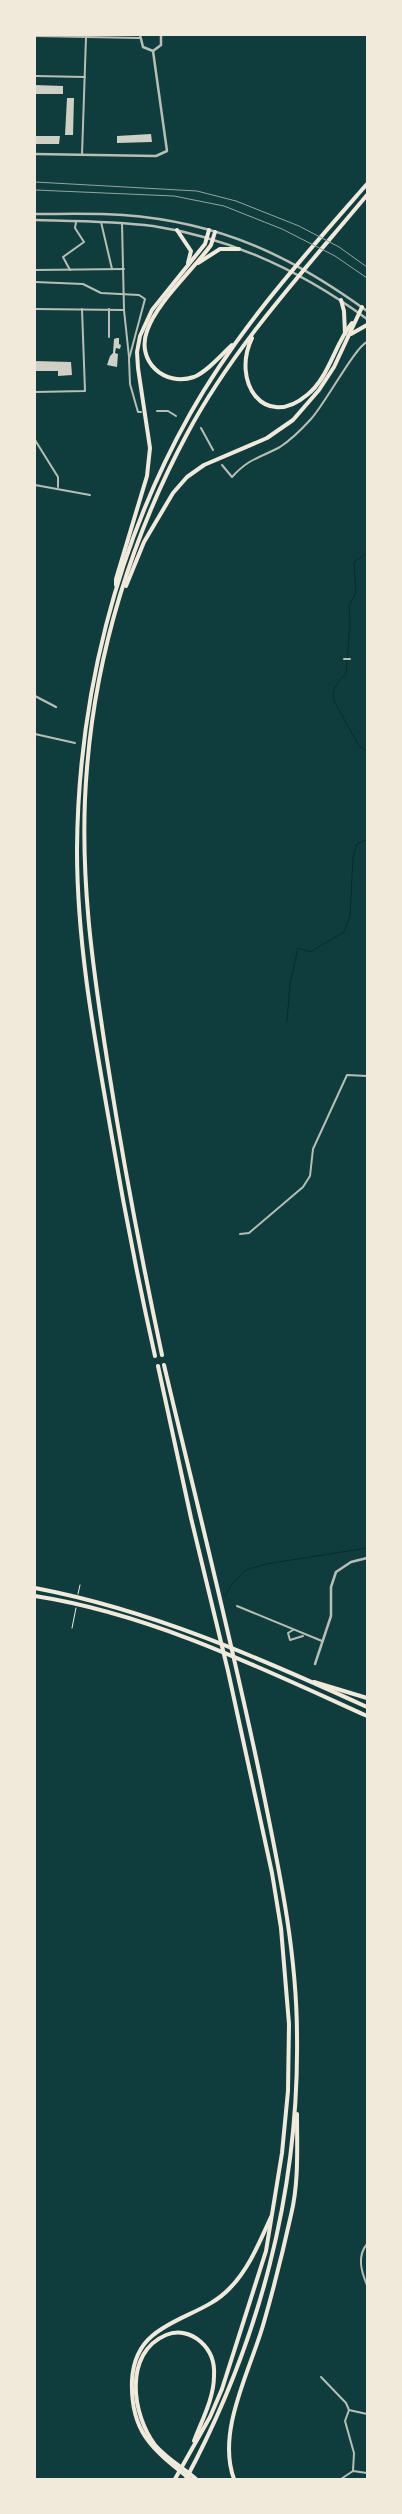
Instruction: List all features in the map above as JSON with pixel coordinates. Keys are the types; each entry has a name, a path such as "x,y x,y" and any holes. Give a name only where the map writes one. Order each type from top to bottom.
{"highway":[{"path":"155,1356 137,1272 96,1044 85,969 77,853 81,762 96,669 116,590 145,503 164,462 191,412 237,340 268,300 366,185"},
{"path":"162,1355 141,1256 104,1043 87,914 84,859 87,769 90,735 100,675 122,592 159,489 187,433 214,388 255,331 367,196"},
{"path":"177,230 188,244 190,251 186,267"},
{"path":"116,590 116,579 147,476 150,448 137,352 140,336 152,310 207,239 209,230"},
{"path":"216,232 213,240 196,264 150,322 144,344 152,366 157,373 170,378 185,379 196,376 237,340"},
{"path":"196,264 220,249 239,249"},
{"path":"341,300 347,336"},
{"path":"122,592 158,514 172,493 187,477 204,465 267,438 293,420 334,367 362,307"},
{"path":"255,331 246,350 245,374 247,385 253,395 262,402 280,406 290,405 308,395 347,336 358,328 367,325"},
{"path":"164,1365 237,1674 280,1874 289,1929 297,2026 298,2172 292,2213 264,2323 231,2426 230,2460 234,2479"},
{"path":"158,1366 191,1518 228,1671 272,1874 286,1974 289,2024 288,2091 282,2153 266,2251 231,2364 210,2416 175,2479"},
{"path":"35,1588 116,1606 188,1630 367,1707"},
{"path":"35,1596 67,1601 185,1638 367,1716"},
{"path":"290,1674 367,1698"},
{"path":"186,2479 214,2426 243,2357 263,2288 282,2212 291,2154 296,2092"},
{"path":"190,2479 154,2448 137,2424 132,2409 132,2373 137,2357 151,2337 167,2325 206,2306 229,2289 258,2246 274,2210"},
{"path":"188,2455 210,2401 214,2377 214,2361 209,2350 193,2335 172,2333 159,2338 142,2357 137,2374 136,2401 144,2427 156,2446 196,2479"}],"street":[{"path":"153,51 159,48 162,35"},
{"path":"35,36 86,38 140,36 144,47 153,51"},
{"path":"82,155 86,38"},
{"path":"35,154 156,156 167,151 153,51"},
{"path":"35,76 85,77"},
{"path":"35,214 122,215 216,232 282,256 341,291 367,310"},
{"path":"35,220 122,223 177,230 213,240 239,249 312,282 367,319"},
{"path":"70,270 64,257 84,242 76,228 76,221"},
{"path":"101,222 112,269"},
{"path":"122,223 124,310 130,384 138,412 141,412"},
{"path":"35,270 124,269"},
{"path":"35,282 83,284 100,293 143,297 146,302 129,360"},
{"path":"35,309 124,310"},
{"path":"35,392 85,391 82,309"},
{"path":"109,309 109,336"},
{"path":"222,465 232,476 253,458 280,447 295,436 312,418 333,390 359,346 367,342"},
{"path":"157,411 168,410 176,416"},
{"path":"201,428 213,450"},
{"path":"35,440 58,477 58,487"},
{"path":"35,485 58,487 90,494"},
{"path":"344,659 350,659"},
{"path":"35,696 56,706"},
{"path":"35,734 75,743"},
{"path":"240,1234 249,1233 303,1187 310,1176 313,1149 347,1075 367,1076"},
{"path":"315,1664 331,1616 331,1588 336,1572 351,1562 367,1558"},
{"path":"237,1606 322,1641"},
{"path":"292,1630 288,1633 290,1640 304,1635"},
{"path":"367,2244 362,2250 360,2260 367,2285"},
{"path":"321,2376 346,2402 349,2410 345,2421 354,2454 353,2471"},
{"path":"349,2410 367,2414"},
{"path":"341,2479 353,2471 367,2473"}],"building":[{"path":"35,85 63,86 63,94 35,94"},
{"path":"67,98 74,98 73,135 65,135"},
{"path":"151,134 152,142 117,143 117,136"},
{"path":"35,136 60,136 59,144 35,144"},
{"path":"119,338 119,344 121,345 120,349 116,348 115,353 118,354 117,367 107,365 113,353 114,339"},
{"path":"35,361 71,362 72,375 58,376 58,371 35,371"}],"waterway":[{"path":"367,553 354,562 356,593 349,606 350,625 346,674 340,680 333,693 334,701 359,746 367,751"},
{"path":"287,1021 290,984 298,948 310,952 344,932 350,916 353,857 357,844 367,839"},
{"path":"225,1596 232,1584 246,1570 266,1564 367,1548"}],"railway":[{"path":"35,182 197,191 236,201 299,226 339,247 367,267"},
{"path":"35,190 174,196 224,206 282,229 335,256 367,278"}]}
